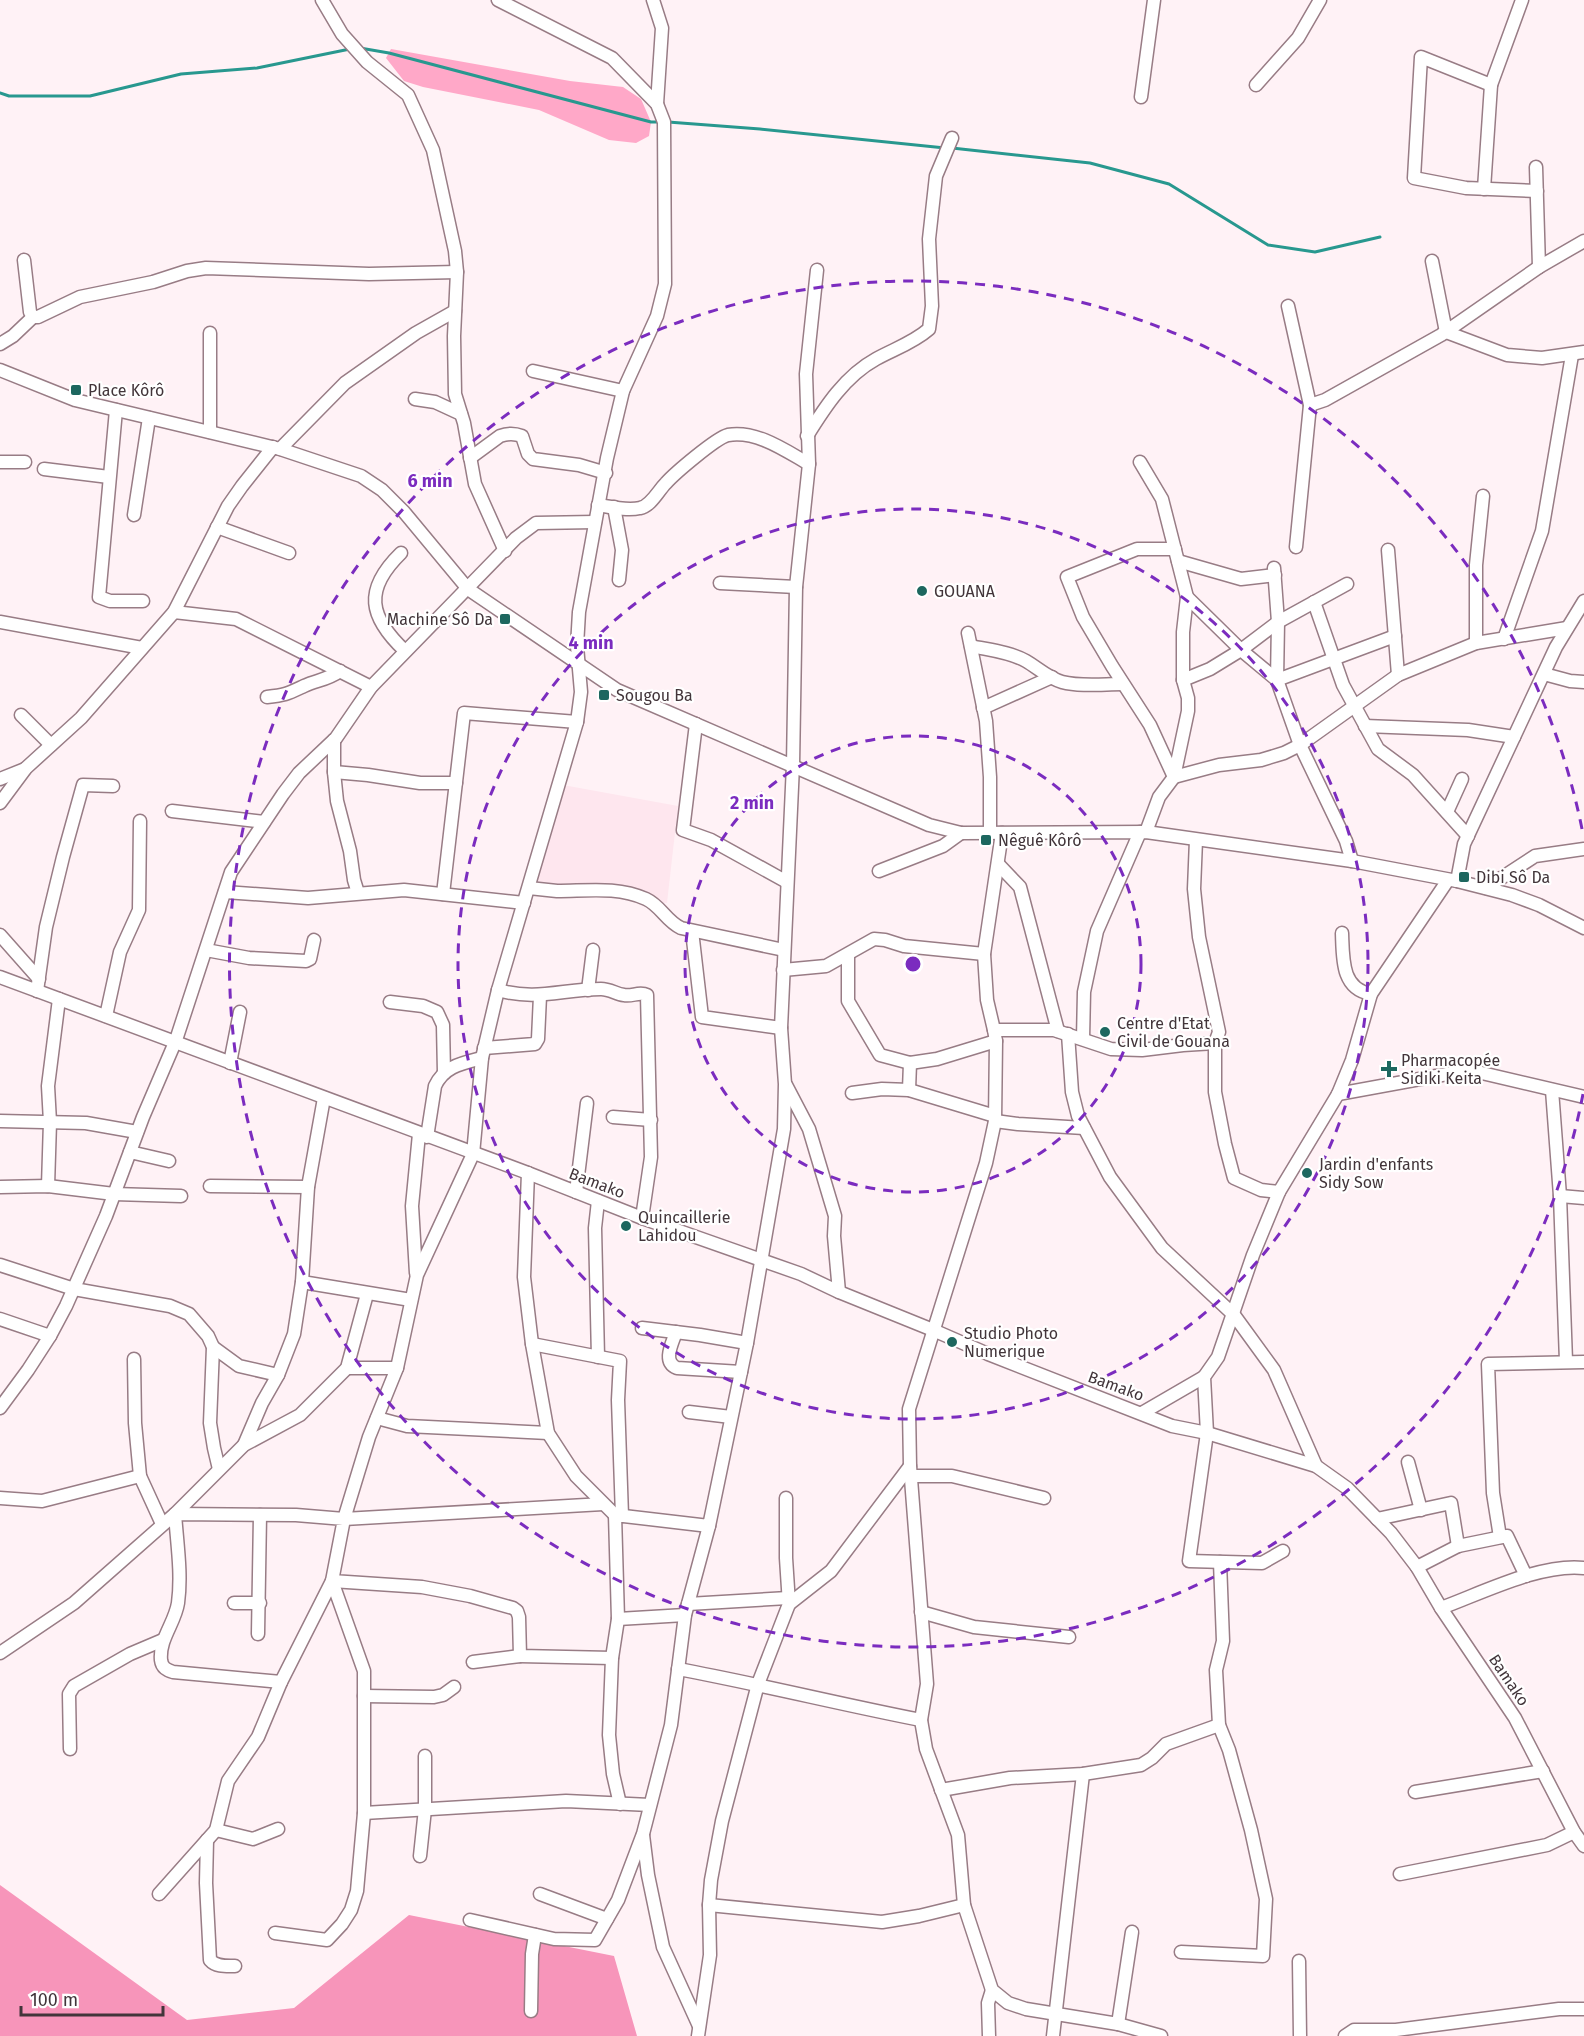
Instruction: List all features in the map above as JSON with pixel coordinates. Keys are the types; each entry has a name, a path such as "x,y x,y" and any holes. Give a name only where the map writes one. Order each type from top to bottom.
{"street":[{"path":"322,0 342,34 367,62 408,95 433,150 455,251 457,272 454,336 456,394 475,484 505,551"},
{"path":"235,1966 214,1964 210,1960 206,1882 212,1835 228,1781 258,1737 281,1682 332,1581 344,1519 376,1418 397,1368 417,1275 473,1154 483,1053 498,990 577,722 581,692 577,646 579,612 598,505 623,391 657,316 665,284 664,122 657,104 612,58 498,0"},
{"path":"653,0 662,28 657,104"},
{"path":"1141,97 1154,0"},
{"path":"1256,85 1298,38 1320,0"},
{"path":"1484,189 1491,85 1522,0"},
{"path":"1491,85 1421,57 1414,178 1466,188 1537,191"},
{"path":"807,436 829,402 846,383 874,360 916,340 929,329 932,306 929,238 936,176 952,138"},
{"path":"1536,166 1539,267"},
{"path":"1310,405 1325,400 1446,332 1539,267 1584,242"},
{"path":"24,261 30,312 33,317"},
{"path":"1432,261 1446,332"},
{"path":"0,344 13,336 33,317 38,317 80,297 153,282 187,270 206,268 358,274 457,272"},
{"path":"470,1920 554,1939 595,1940 618,1900 643,1834 670,1725 687,1610 709,1526 741,1372 784,1129 785,1084 781,1029 793,765 796,587 809,464 806,374 818,270"},
{"path":"1288,306 1310,405 1296,547"},
{"path":"0,802 26,768 81,717 174,612 217,527 242,486 276,448 345,383 406,339 455,310"},
{"path":"1446,332 1507,355 1542,358 1578,353 1542,531 1504,639"},
{"path":"210,333 210,432"},
{"path":"0,370 75,400 276,448 361,476 371,481 404,512 468,589 617,690 929,825 961,833 1143,832 1352,861 1512,895 1539,905 1584,928"},
{"path":"533,371 623,391"},
{"path":"415,399 435,402 461,414"},
{"path":"116,410 99,597 110,600 143,601"},
{"path":"134,515 149,418"},
{"path":"470,458 500,436 506,433 516,434 522,436 528,453 533,459 579,465 606,472"},
{"path":"598,505 641,508 648,504 671,477 727,435 766,441 809,464"},
{"path":"0,462 25,462"},
{"path":"1083,1039 1084,992 1097,931 1159,797 1174,777 1188,711 1188,698 1183,680 1183,632 1187,597 1162,500 1140,462"},
{"path":"44,469 109,477"},
{"path":"1476,643 1476,565 1483,496"},
{"path":"614,507 622,549 619,580"},
{"path":"0,1408 50,1336 74,1289 176,1042 231,872 264,822 299,773 334,740 371,687 516,538 536,523 595,522"},
{"path":"217,527 289,553"},
{"path":"1174,777 1150,725 1083,617 1067,577 1137,549 1177,555 1241,579 1274,571 1278,622 1277,680 1300,745 1346,841 1352,861"},
{"path":"1388,550 1398,675"},
{"path":"401,553 389,565 376,589 375,598 381,623 405,651"},
{"path":"720,583 796,587"},
{"path":"1183,680 1210,669 1241,650 1278,622 1347,584"},
{"path":"1187,597 1241,650 1277,680"},
{"path":"1142,1413 1204,1377 1218,1357 1253,1255 1279,1192 1338,1094 1352,1060 1371,994 1453,881 1464,844 1514,737 1567,628 1580,613 1584,601"},
{"path":"1314,602 1343,685 1378,748 1413,775 1468,836"},
{"path":"174,612 236,619 371,687"},
{"path":"0,622 142,648"},
{"path":"1174,777 1219,765 1261,760 1284,753 1300,745 1398,675 1476,643 1567,628"},
{"path":"968,633 983,708 998,864 984,954 987,1000 995,1035 995,1118 986,1163 909,1409 910,1471 927,1684 921,1720 926,1749 958,1835 964,1905 992,1990 1008,2003 1017,2006 1118,2024 1161,2036"},
{"path":"1277,680 1395,636"},
{"path":"971,646 1008,654 1026,661 1060,682 1079,685 1123,684"},
{"path":"267,697 289,694 304,686 329,678 340,671"},
{"path":"1544,674 1584,682"},
{"path":"983,708 1052,678"},
{"path":"443,894 464,713 577,722"},
{"path":"21,715 51,745"},
{"path":"696,724 683,830 711,840 787,882"},
{"path":"1365,726 1468,730 1514,737"},
{"path":"334,740 337,801 358,893"},
{"path":"0,779 26,768"},
{"path":"334,772 420,783 456,783"},
{"path":"1447,812 1462,780"},
{"path":"38,985 46,927 83,785 113,786"},
{"path":"172,811 264,822"},
{"path":"106,1016 120,951 140,910 140,821"},
{"path":"879,871 943,846 961,833"},
{"path":"1196,840 1194,889 1199,937 1219,1032 1215,1043 1215,1092 1225,1144 1234,1178 1261,1190 1279,1192"},
{"path":"1486,888 1535,856 1584,849"},
{"path":"998,864 1020,887 1063,1032 1072,1092 1078,1116 1084,1128 1110,1177 1162,1248 1234,1315 1274,1370 1316,1467"},
{"path":"529,888 558,891 600,890 642,897 657,905 672,924 692,931 784,950"},
{"path":"225,892 308,898 404,890 524,903"},
{"path":"692,931 702,1017 781,1029"},
{"path":"1342,933 1347,976 1359,992 1371,994"},
{"path":"0,935 38,985"},
{"path":"783,970 826,966 874,939 904,946 984,954"},
{"path":"206,950 249,958 306,961 310,959 314,940"},
{"path":"588,990 593,950"},
{"path":"848,955 848,1001 880,1055 910,1063 937,1059 995,1035 1063,1032 1112,1049 1142,1050 1215,1043"},
{"name":"Bamako","path":"0,977 38,985 59,999 528,1173 642,1218 801,1274 838,1292 1050,1379 1172,1426 1207,1433 1316,1467 1347,1488 1391,1533 1417,1567 1441,1608 1515,1718 1574,1832 1584,1846"},
{"path":"498,990 514,995 540,996 576,990 647,995 651,1157 642,1218"},
{"path":"417,1275 412,1206 423,1135 435,1086 444,1073 455,1065 483,1053 535,1044 538,1038 540,996"},
{"path":"48,1186 50,1122 48,1086 59,999"},
{"path":"390,1002 423,1006 437,1012 443,1025 444,1073"},
{"path":"230,1063 240,1012"},
{"path":"909,1090 910,1063"},
{"path":"1338,1094 1468,1070 1584,1097"},
{"path":"785,1084 809,1129 835,1216 838,1292"},
{"path":"852,1093 882,1089 909,1090 1018,1124 1084,1128"},
{"path":"1552,1090 1560,1196 1566,1361"},
{"path":"244,1444 261,1403 278,1375 294,1334 302,1282 308,1187 324,1098"},
{"path":"576,1192 587,1103"},
{"path":"613,1117 651,1120"},
{"path":"0,1121 86,1123 137,1132"},
{"path":"130,1152 170,1161"},
{"path":"528,1173 524,1277 532,1344 548,1433 576,1476 603,1504 619,1516 709,1526"},
{"path":"210,1185 308,1187"},
{"path":"0,1187 48,1186 114,1194 181,1196"},
{"path":"1560,1196 1584,1198"},
{"path":"598,1201 595,1228 598,1357"},
{"path":"0,1265 74,1289 170,1306 189,1314 208,1336 213,1347 210,1423 219,1468"},
{"path":"302,1282 411,1300"},
{"path":"0,1653 74,1603 175,1514 244,1444 300,1415 347,1368 367,1294"},
{"path":"0,1319 50,1336"},
{"path":"642,1328 747,1342"},
{"path":"676,1332 668,1361 671,1365 677,1368 741,1372"},
{"path":"532,1344 616,1360 620,1361 621,1365 618,1400 618,1619 612,1658 609,1735 613,1774 620,1804"},
{"path":"213,1347 239,1366 278,1375"},
{"path":"134,1359 135,1423 140,1476 162,1524"},
{"path":"1500,1538 1493,1493 1488,1364 1584,1362"},
{"path":"347,1368 397,1368"},
{"path":"1204,1377 1207,1433 1189,1561 1262,1563 1283,1551"},
{"path":"689,1412 731,1417"},
{"path":"376,1418 407,1426 548,1433"},
{"path":"1408,1462 1421,1510"},
{"path":"910,1471 952,1476 1044,1498"},
{"path":"618,1619 789,1601 831,1571 910,1471"},
{"path":"0,1498 42,1501 140,1476"},
{"path":"699,2031 710,1955 711,1880 722,1821 758,1684 789,1601 786,1498"},
{"path":"1377,1519 1451,1503 1458,1546"},
{"path":"175,1514 296,1515 344,1519 603,1504"},
{"path":"175,1514 179,1584 176,1615 163,1640 161,1662 166,1670 281,1682"},
{"path":"258,1634 260,1515"},
{"path":"1417,1567 1458,1546 1507,1536 1526,1576"},
{"path":"1181,1952 1263,1956 1266,1899 1251,1830 1229,1750 1219,1725 1216,1670 1223,1641 1220,1562"},
{"path":"1441,1608 1526,1576 1565,1567 1584,1568"},
{"path":"332,1581 422,1587 470,1596 513,1608 519,1617 520,1656"},
{"path":"275,1933 327,1940 351,1910 357,1891 364,1813 364,1671 332,1581"},
{"path":"234,1603 260,1603"},
{"path":"921,1612 974,1627 1069,1637"},
{"path":"70,1749 69,1694 74,1686 130,1654 163,1640"},
{"path":"473,1662 520,1656 612,1658"},
{"path":"678,1669 921,1720"},
{"path":"364,1696 434,1697 443,1695 454,1687"},
{"path":"941,1790 1010,1778 1083,1774 1141,1765 1166,1744 1219,1725"},
{"path":"420,1856 425,1809 425,1756"},
{"path":"1415,1792 1543,1771"},
{"path":"1053,2036 1083,1774"},
{"path":"364,1813 566,1801 650,1805"},
{"path":"212,1835 253,1839 278,1829"},
{"path":"1400,1874 1547,1845 1574,1832"},
{"path":"643,1834 648,1875 663,1947 699,2031"},
{"path":"159,1894 212,1835"},
{"path":"540,1894 607,1919"},
{"path":"709,1905 882,1922 964,1905"},
{"path":"1118,2024 1132,1932"},
{"path":"531,2012 532,1954 535,1935"},
{"path":"1299,1961 1300,2036"},
{"path":"989,2036 987,2003 992,1990"},
{"path":"1346,2036 1354,2030 1396,2030 1559,2009 1584,2009"}],"shaded area":[{"path":"391,49 570,81 623,87 641,99 651,122 649,136 636,143 609,140 539,110 423,87 404,81 386,58"},
{"path":"563,785 678,806 667,903 536,887"},
{"path":"0,1885 187,2020 294,2008 409,1915 614,1956 637,2036 0,2036"}],"waterway":[{"path":"360,48 389,53 651,122 662,122"},
{"path":"0,93 9,96 90,96 181,74 257,68 350,49"},
{"path":"668,122 945,148"},
{"path":"952,148 1090,163 1169,184 1268,245 1315,252 1380,237"}],"place":[{"name":"Place Kôrô","path":"76,390"},
{"name":"GOUANA","path":"922,591"},
{"name":"Machine Sô Da","path":"505,619"},
{"name":"Sougou Ba","path":"604,695"},
{"name":"Nêguê Kôrô","path":"986,840"},
{"name":"Dibi Sô Da","path":"1464,877"},
{"name":"Centre d'Etat Civil de Gouana","path":"1105,1032"},
{"name":"Pharmacopée Sidiki Keita","path":"1389,1069"},
{"name":"Jardin d'enfants Sidy Sow","path":"1307,1173"},
{"name":"Quincaillerie Lahidou","path":"626,1226"},
{"name":"Studio Photo Numerique","path":"952,1342"}]}
